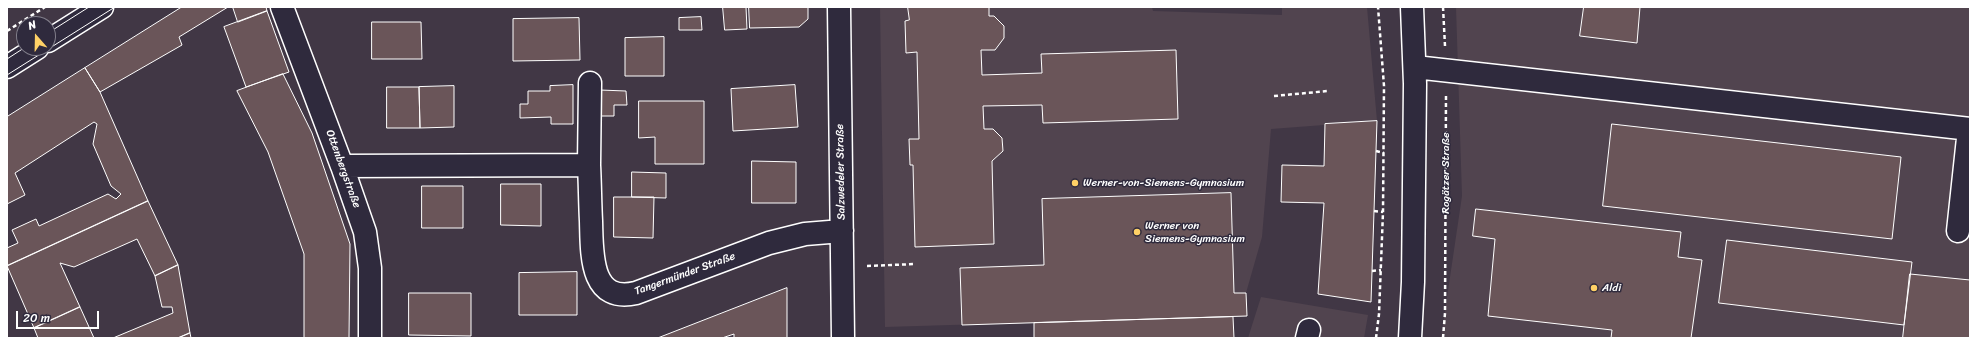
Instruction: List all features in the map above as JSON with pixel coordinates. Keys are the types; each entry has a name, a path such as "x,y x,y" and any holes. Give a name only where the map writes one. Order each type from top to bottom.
{"street":[{"path":"56,36 102,7"},
{"name":"Ottenbergstraße","path":"282,7 362,221 367,244 370,275 370,338"},
{"name":"Salzwedeler Straße","path":"839,7 843,338"},
{"path":"1410,338 1413,282 1415,67 1412,7"},
{"path":"7,67 24,56"},
{"path":"1415,67 1969,129 1958,231"},
{"name":"Tangermünder Straße","path":"590,82 589,165 593,264 601,282 608,290 624,295 636,293 769,243 814,233 842,231"},
{"path":"342,166 589,165"}],"path":[{"path":"7,31 45,7"},
{"path":"1376,338 1379,314 1381,270 1384,153 1384,86 1378,7"},
{"name":"Rogätzer Straße","path":"1443,7 1446,70 1447,202 1446,313 1443,338"},
{"path":"1274,96 1328,91"},
{"path":"1376,151 1384,153"},
{"path":"1374,211 1383,212"},
{"path":"842,267 915,264"},
{"path":"1372,271 1381,270"}],"shaded area":[{"name":"Werner-von-Siemens-Gymnasium","path":"880,7 1152,7 1153,11 1282,15 1282,7 1367,7 1377,121 1271,129 1262,237 1246,293 1247,316 885,327"},
{"path":"1456,7 1970,7 1970,338 1441,338 1462,196"},
{"path":"1261,297 1368,315 1364,338 1248,338"}],"building":[{"path":"182,7 228,7 179,37 182,45 100,92 85,68"},
{"path":"233,7 266,7 267,11 238,22"},
{"path":"723,7 746,7 747,29 725,30"},
{"path":"749,7 808,7 808,19 799,27 750,28"},
{"path":"908,7 989,7 989,16 994,16 1004,26 1004,38 995,50 981,50 982,75 1042,73 1041,54 1176,50 1178,119 1043,123 1042,105 983,106 984,129 993,129 1002,138 1003,151 992,161 994,244 915,247 913,165 910,165 909,139 919,139 917,52 906,53 905,21 909,20"},
{"path":"1584,7 1640,7 1637,43 1580,36"},
{"path":"267,11 289,72 246,87 224,27"},
{"path":"701,17 702,30 679,30 679,18"},
{"path":"579,18 580,60 513,61 513,19"},
{"path":"372,22 421,22 422,59 372,59"},
{"path":"664,37 664,76 625,76 625,38"},
{"path":"85,68 100,92 148,201 7,266 7,248 18,243 12,230 36,219 39,226 108,194 116,199 121,194 111,186 93,144 97,124 94,122 15,173 25,195 7,204 7,117"},
{"path":"283,74 312,133 350,244 349,338 304,338 304,254 268,152 237,91"},
{"path":"573,85 573,124 551,124 551,117 520,118 520,104 528,104 528,91 550,91 550,86"},
{"path":"795,85 798,127 733,131 731,89"},
{"path":"454,86 454,127 420,128 419,87"},
{"path":"387,87 419,87 420,128 387,128"},
{"path":"600,90 626,91 627,105 614,105 614,116 600,116"},
{"path":"639,101 704,101 704,164 655,164 655,137 639,138"},
{"path":"1377,121 1371,302 1318,294 1324,203 1281,202 1282,165 1324,166 1325,124"},
{"path":"1612,124 1901,157 1892,239 1603,206"},
{"path":"752,161 796,162 796,203 752,203"},
{"path":"632,172 666,173 666,198 632,197"},
{"path":"501,184 541,184 541,226 501,225"},
{"path":"422,186 463,186 463,228 422,228"},
{"name":"Werner von Siemens-Gymnasium","path":"1231,193 1234,293 1246,293 1247,316 962,325 960,268 1044,265 1042,199"},
{"path":"614,197 654,197 653,238 614,237"},
{"path":"148,201 178,265 155,276 137,239 74,267 60,263 80,307 34,328 7,266"},
{"name":"Aldi","path":"1476,209 1681,232 1678,257 1702,260 1691,338 1611,338 1612,330 1488,316 1495,239 1473,236"},
{"path":"1727,240 1912,262 1904,325 1719,303"},
{"path":"178,265 190,333 178,338 113,338 173,313 172,307 162,307 155,276"},
{"path":"577,272 577,315 519,315 519,273"},
{"path":"1910,274 1970,280 1970,338 1903,338"},
{"path":"787,288 787,338 734,338 734,334 722,338 658,338"},
{"path":"409,293 471,293 471,336 409,335"},
{"path":"80,307 94,338 38,338 34,328"},
{"path":"1233,317 1234,338 1034,338 1034,323"},
{"path":"190,333 191,338 178,338"}],"tram line":[{"path":"56,28 89,7"},
{"path":"7,75 115,7"},
{"path":"7,59 16,53"}],"place":[{"name":"Werner-von-Siemens-Gymnasium","path":"1075,183"},
{"name":"Werner von Siemens-Gymnasium","path":"1137,232"},
{"name":"Aldi","path":"1594,288"}]}
